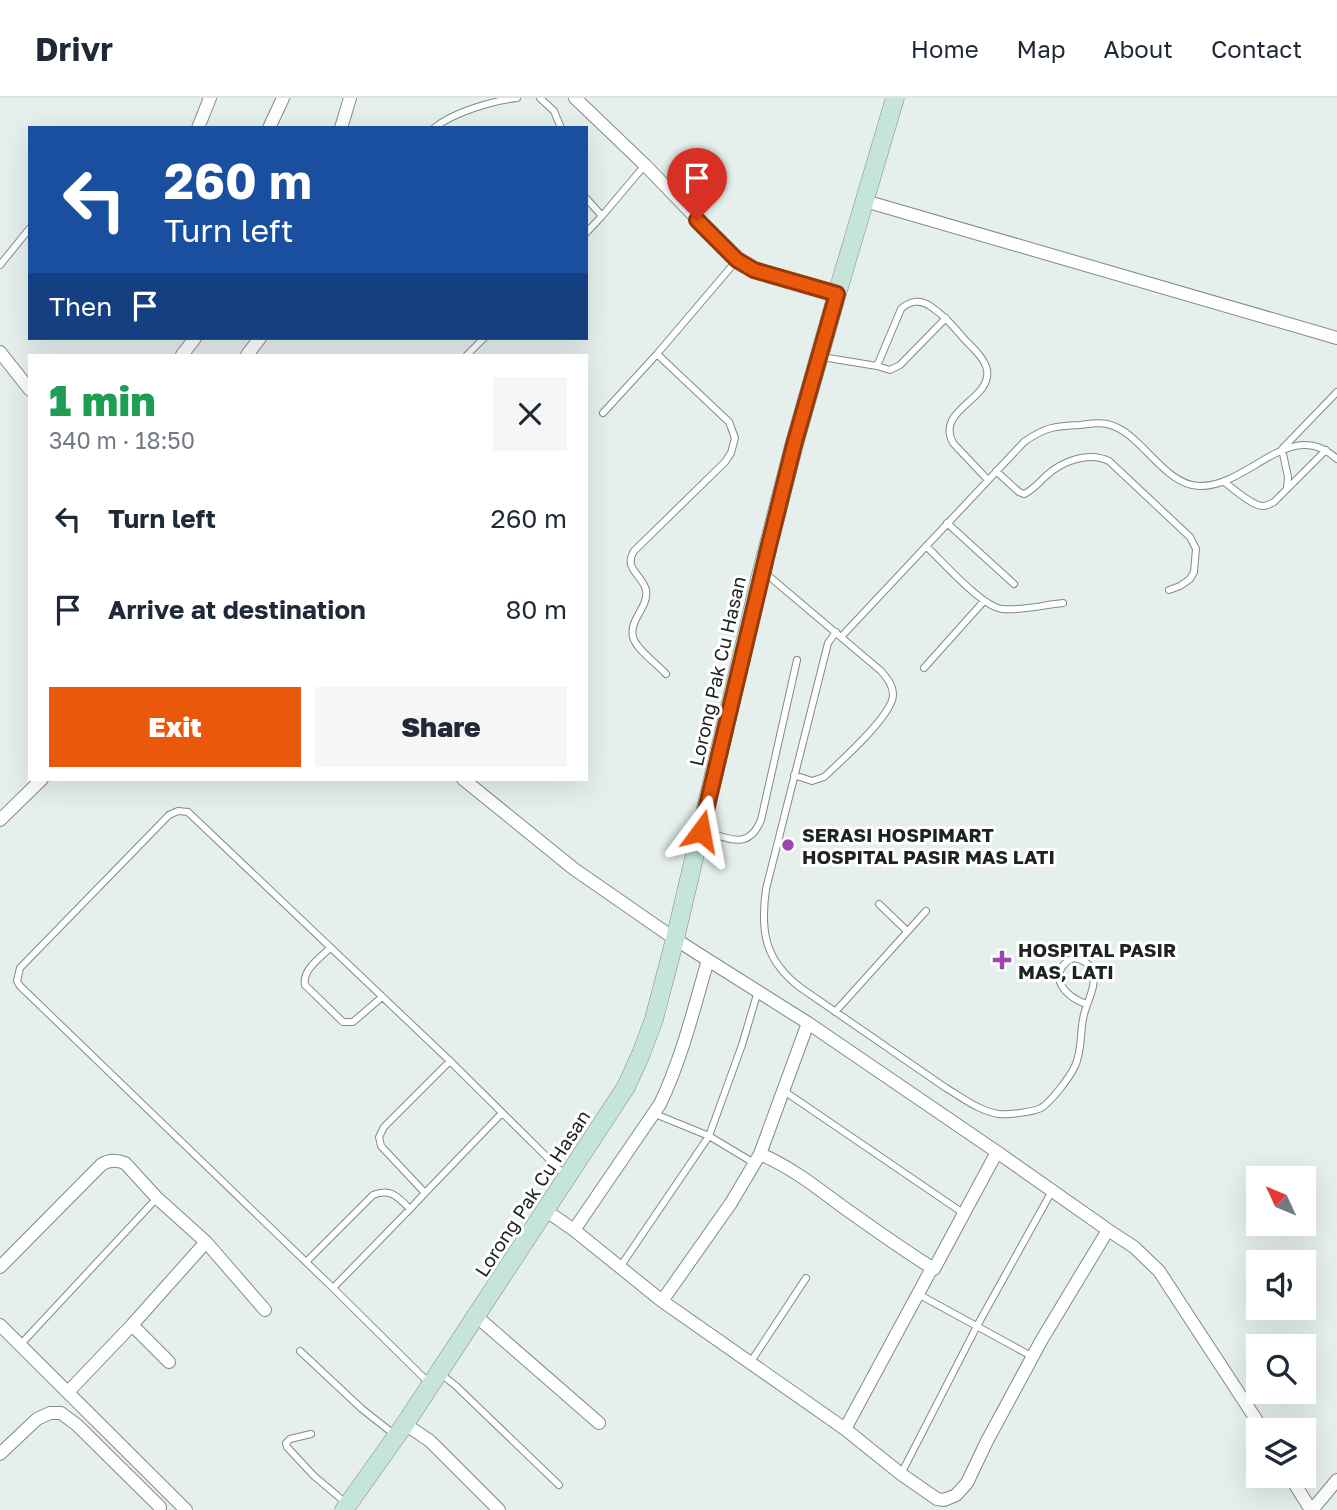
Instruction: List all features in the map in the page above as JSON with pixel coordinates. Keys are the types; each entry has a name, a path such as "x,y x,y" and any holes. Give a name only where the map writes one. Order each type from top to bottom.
{"street":[{"path":"199,126 209,98"},
{"path":"270,126 283,98"},
{"path":"342,126 349,98"},
{"path":"575,98 645,165 737,260 761,273 837,294"},
{"name":"Lorong Pak Cu Hasan","path":"346,1507 435,1379 626,1087 642,1054 675,939 794,445 895,98"},
{"path":"865,201 1337,338"},
{"path":"183,354 193,340"},
{"path":"248,354 258,340"},
{"path":"3,362 28,388"},
{"path":"0,820 40,781"},
{"path":"465,781 574,869 675,939 808,1023 1135,1247 1158,1271 1255,1418"},
{"path":"573,1230 655,1114 668,1088 708,960"},
{"path":"662,1301 731,1202 757,1159 808,1023"},
{"path":"845,1429 997,1152"},
{"path":"757,1159 776,1161 794,1171 932,1268"},
{"path":"0,1267 105,1163 120,1161 206,1242 265,1310"},
{"path":"545,1210 662,1301 845,1429 901,1474 937,1499 944,1500 956,1495 967,1483 986,1441 1108,1230"},
{"path":"68,1392 206,1242"},
{"path":"476,1316 599,1423"},
{"path":"0,1325 186,1510"},
{"path":"132,1325 169,1362"},
{"path":"77,1425 88,1412"},
{"path":"0,1454 44,1414 61,1413 77,1425 159,1509 170,1496"},
{"path":"401,1430 430,1441 499,1510"},
{"path":"1297,1488 1311,1510 1337,1480"}],"lane":[{"path":"438,126 468,111 517,98"},
{"path":"540,98 554,111 560,126"},
{"path":"588,231 645,165"},
{"path":"588,200 602,216"},
{"path":"0,265 28,230"},
{"path":"603,413 737,260"},
{"path":"877,366 901,309 906,304 918,301 927,303 946,318 986,367 987,378 982,388 953,418 949,426 953,443 988,480"},
{"path":"820,356 887,369 897,368 946,318"},
{"path":"468,354 482,340"},
{"path":"657,354 729,422 735,438 731,453 725,461 634,551 631,558 632,568 646,592 645,601 634,623 633,637 666,674"},
{"path":"1086,1004 1069,995 1059,976 1063,964 1073,958 1083,960 1093,970 1094,979 1082,1021 1081,1046 1075,1066 1065,1082 1041,1108 1013,1115 999,1114 968,1102 786,977 771,954 763,926 763,909 769,873 828,643 926,546 1024,442 1042,430 1053,426 1109,424 1128,435 1170,474 1199,486 1224,482 1267,460 1282,449 1337,392"},
{"path":"1282,449 1306,444 1326,450 1337,459"},
{"path":"1282,449 1288,477 1286,490"},
{"path":"1224,482 1261,506 1274,502 1326,450"},
{"path":"996,471 1024,494 1068,462 1094,456 1109,461 1190,537 1196,549 1194,572 1190,579 1169,590"},
{"path":"947,523 1014,584"},
{"path":"926,546 984,601 1002,609 1063,603"},
{"path":"762,570 881,671 894,693 884,717 824,777 812,781 794,775"},
{"path":"924,668 984,601"},
{"path":"701,831 742,840 756,831 761,820 797,660"},
{"path":"559,1485 456,1386 435,1379 332,1288 20,986 17,981 20,968 169,815 178,811 188,812 450,1061 567,1177"},
{"path":"879,904 908,931"},
{"path":"835,1012 926,911"},
{"path":"330,948 306,973 305,985 343,1022 353,1022 382,997"},
{"path":"620,1267 709,1136 742,1045 758,991"},
{"path":"425,1193 381,1146 379,1138 383,1128 450,1061"},
{"path":"783,1090 964,1214"},
{"path":"332,1288 502,1113"},
{"path":"655,1114 757,1159"},
{"path":"901,1474 977,1326 1052,1191"},
{"path":"306,1262 378,1193 396,1195 410,1209"},
{"path":"21,1344 157,1198"},
{"path":"750,1363 806,1278"},
{"path":"918,1294 1033,1357"},
{"path":"300,1351 362,1409 401,1430"},
{"path":"311,1434 290,1439 286,1443 287,1447 346,1507"}],"place":[{"name":"SERASI HOSPIMART HOSPITAL PASIR MAS LATI","path":"788,845"},
{"name":"HOSPITAL PASIR MAS, LATI","path":"1002,960"}],"route":[{"path":"697,220 737,260 754,270 837,294 794,445 701,831"}]}
